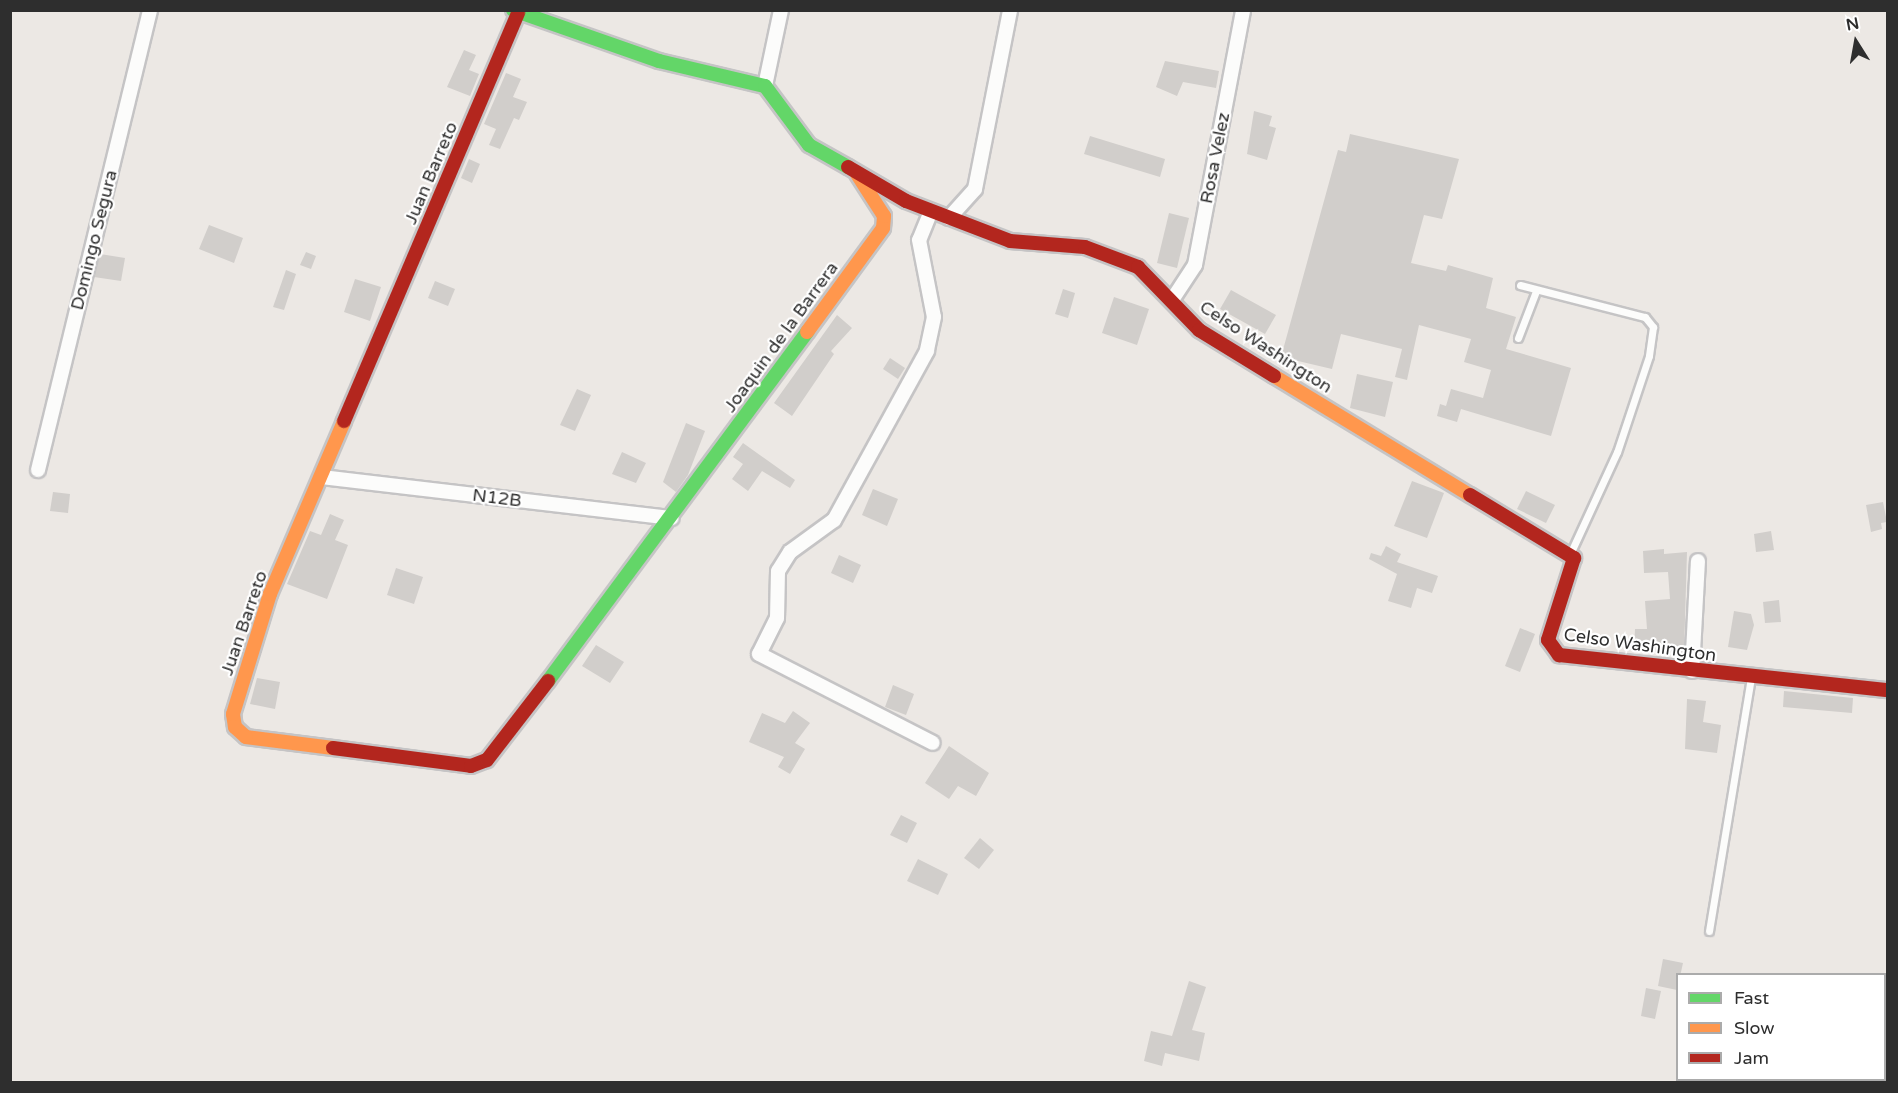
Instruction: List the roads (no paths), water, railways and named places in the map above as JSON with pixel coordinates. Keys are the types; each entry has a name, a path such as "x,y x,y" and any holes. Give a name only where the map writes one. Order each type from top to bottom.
{"street":[{"name":"Domingo Segura","path":"38,470 150,10"},
{"path":"516,12 659,61 765,86 781,10"},
{"path":"949,218 975,189 1010,10"},
{"name":"Rosa Velez","path":"1172,300 1195,265 1243,10"},
{"name":"Juan Barreto","path":"516,12 322,477 270,594 232,714 235,727 246,737 480,765 672,518"},
{"name":"Celso Washington","path":"765,86 809,145 857,174 931,211 1010,241 1085,247 1111,254 1138,267 1199,330 1570,554 1574,563 1548,640 1551,649 1559,654 1692,671 1887,690"},
{"name":"Joaquin de la Barrera","path":"672,518 883,228 884,216 857,174"},
{"path":"931,211 919,240 934,317 927,351 834,520 790,552 778,571 777,618 759,654 933,743"},
{"name":"N12B","path":"322,477 672,518"},
{"path":"1692,671 1698,561"}],"lane":[{"path":"1520,285 1536,291 1645,317 1653,327 1649,356 1617,452 1570,554"},
{"path":"1518,338 1536,291"},
{"path":"1709,931 1751,677"}]}
